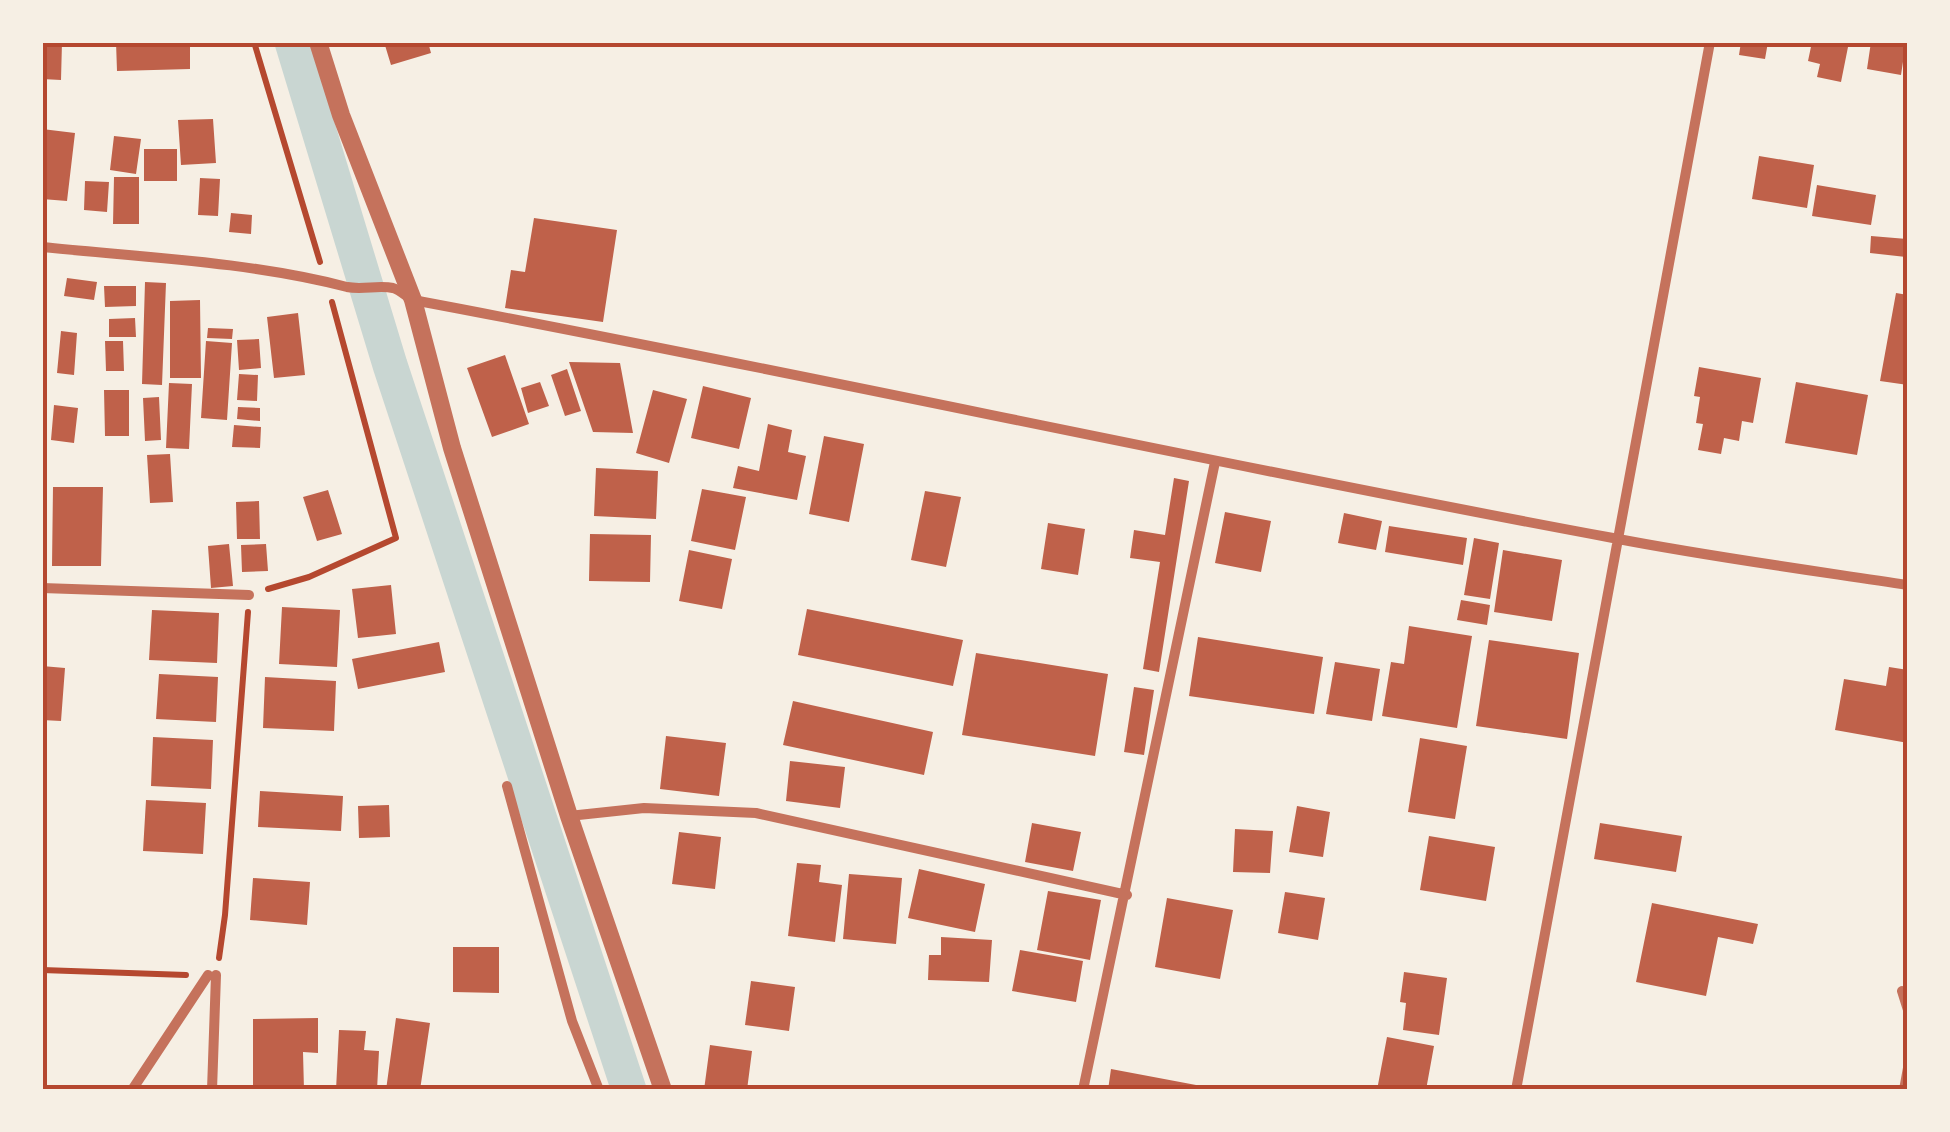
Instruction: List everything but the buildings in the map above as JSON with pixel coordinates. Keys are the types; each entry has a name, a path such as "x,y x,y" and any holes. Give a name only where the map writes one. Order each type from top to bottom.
{"street":[{"path":"318,42 341,116 413,300 452,448 569,816 663,1090"},
{"path":"1516,1090 1710,42"},
{"path":"42,247 236,266 326,280 352,288 394,288 413,300 612,336 1216,462 1618,540 1908,585"},
{"path":"1084,1090 1216,462"},
{"path":"42,588 249,595"},
{"path":"506,786 572,1021 599,1090"},
{"path":"569,816 644,808 756,813 1126,895"},
{"path":"132,1090 212,975"},
{"path":"212,975 212,1090"},
{"path":"1902,991 1908,1010"},
{"path":"1904,1090 1908,1068"}],"path":[{"path":"42,970 212,975 225,915 249,595 309,577 396,538 326,280 254,42"}],"waterway":[{"path":"292,42 390,365 629,1090"}]}
